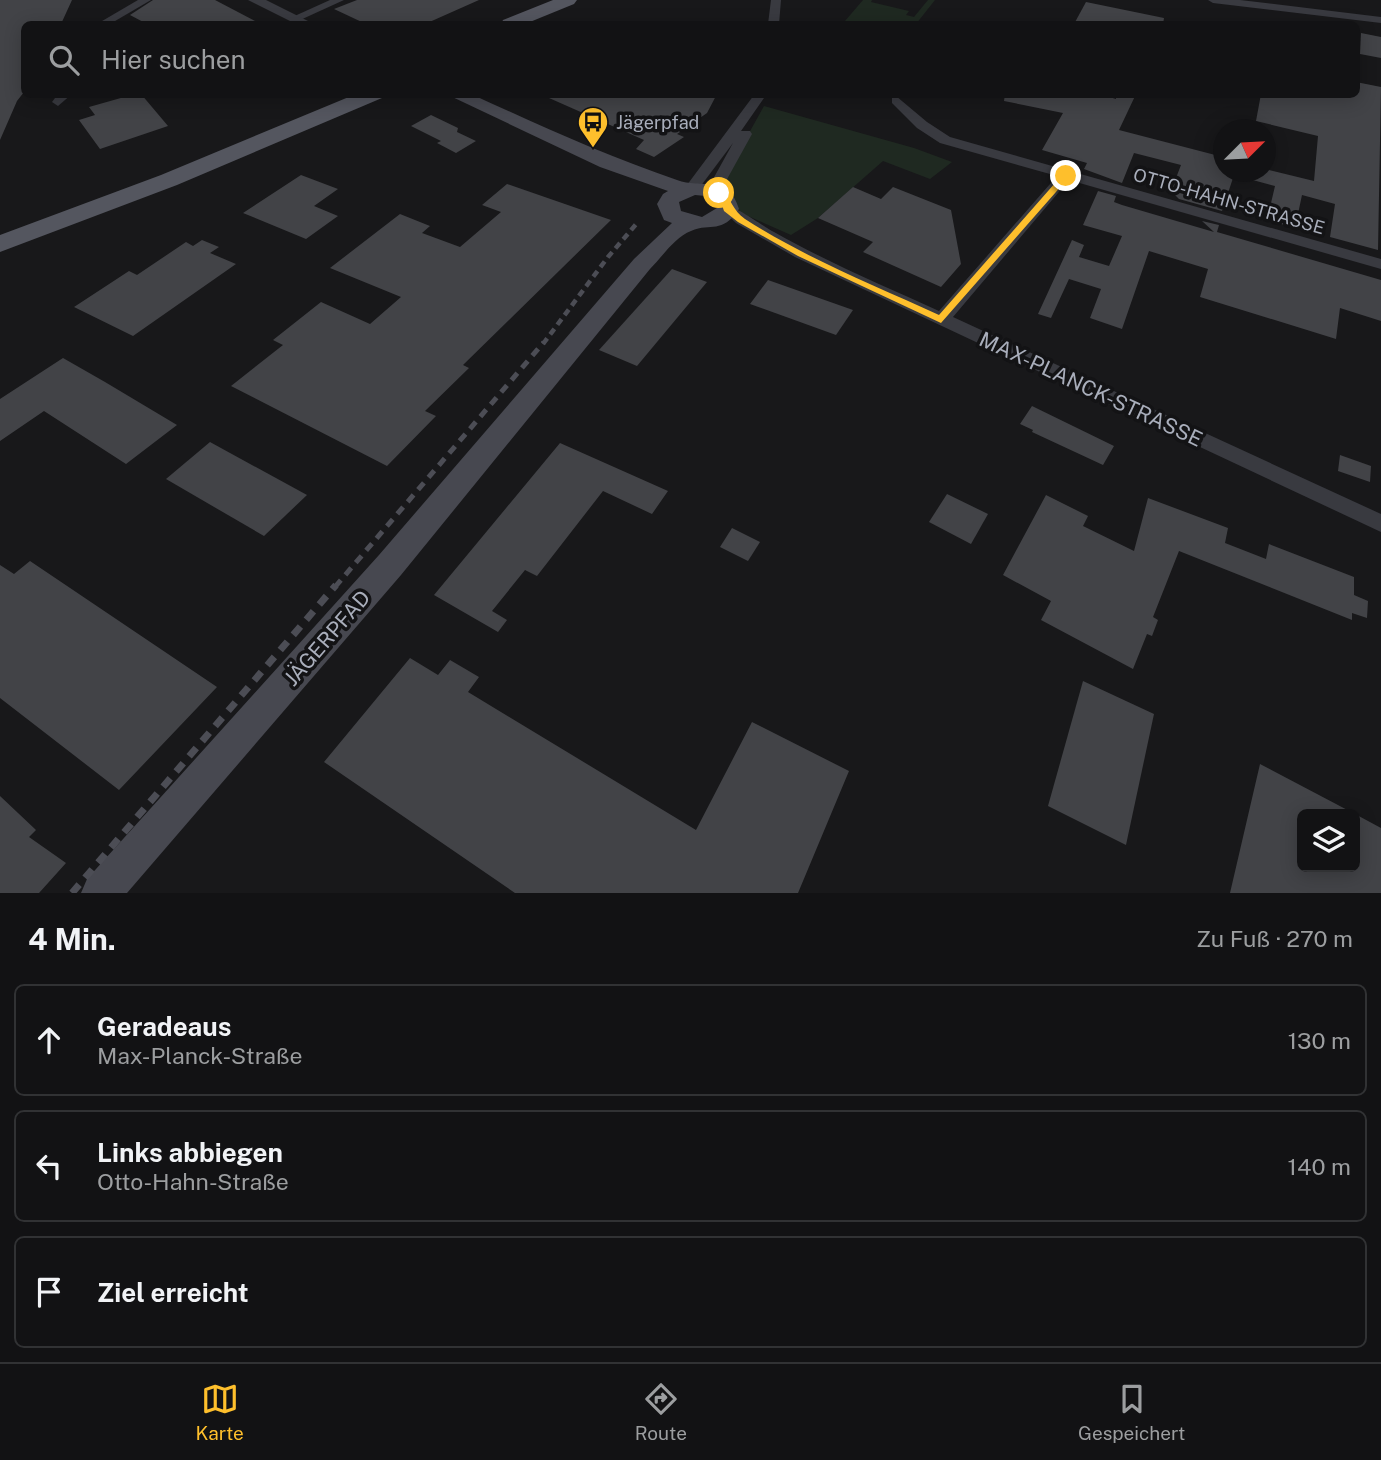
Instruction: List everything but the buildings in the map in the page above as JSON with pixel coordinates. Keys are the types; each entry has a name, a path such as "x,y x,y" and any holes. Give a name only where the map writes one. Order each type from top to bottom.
{"main road":[{"path":"519,21 576,2"},
{"path":"543,21 576,2"},
{"path":"0,231 139,179 332,98"},
{"path":"0,244 169,180 365,98"},
{"name":"MAX-PLANCK-STRASSE","path":"464,98 607,163 723,201"},
{"name":"MAX-PLANCK-STRASSE","path":"607,163 655,192 683,215"},
{"path":"688,189 670,198 683,215 717,220 723,201"},
{"name":"JÄGERPFAD","path":"101,893 390,565 546,376 673,232 683,215"}],"street":[{"path":"108,21 146,0"},
{"path":"254,0 298,21"},
{"path":"302,21 339,0"},
{"path":"774,21 776,0"},
{"path":"1213,0 1381,20"},
{"path":"1353,1 1363,19"},
{"path":"688,189 703,177 757,98"},
{"path":"723,201 719,181 749,127 757,98"},
{"name":"OTTO-HAHN-STRASSE","path":"896,100 922,125 945,140 1381,264"},
{"path":"941,320 1066,176"},
{"name":"MAX-PLANCK-STRASSE","path":"723,201 741,220 801,254 1381,523"},
{"name":"MAX-PLANCK-STRASSE","path":"683,215 732,228 777,248 801,254"}],"shaded area":[{"path":"863,0 909,11 906,15 914,17 928,0 935,0 918,21 845,21"},
{"path":"764,106 914,148 952,162 930,179 883,161 818,218 791,235 741,213 726,189 724,178"}],"railway":[{"path":"543,344 608,257 638,222"},
{"path":"335,587 544,342"},
{"path":"72,893 336,585"}],"place":[{"name":"Jägerpfad","path":"593,149"}],"route":[{"path":"719,193 727,203 727,209 741,220 801,254 941,320 1066,176"}]}
